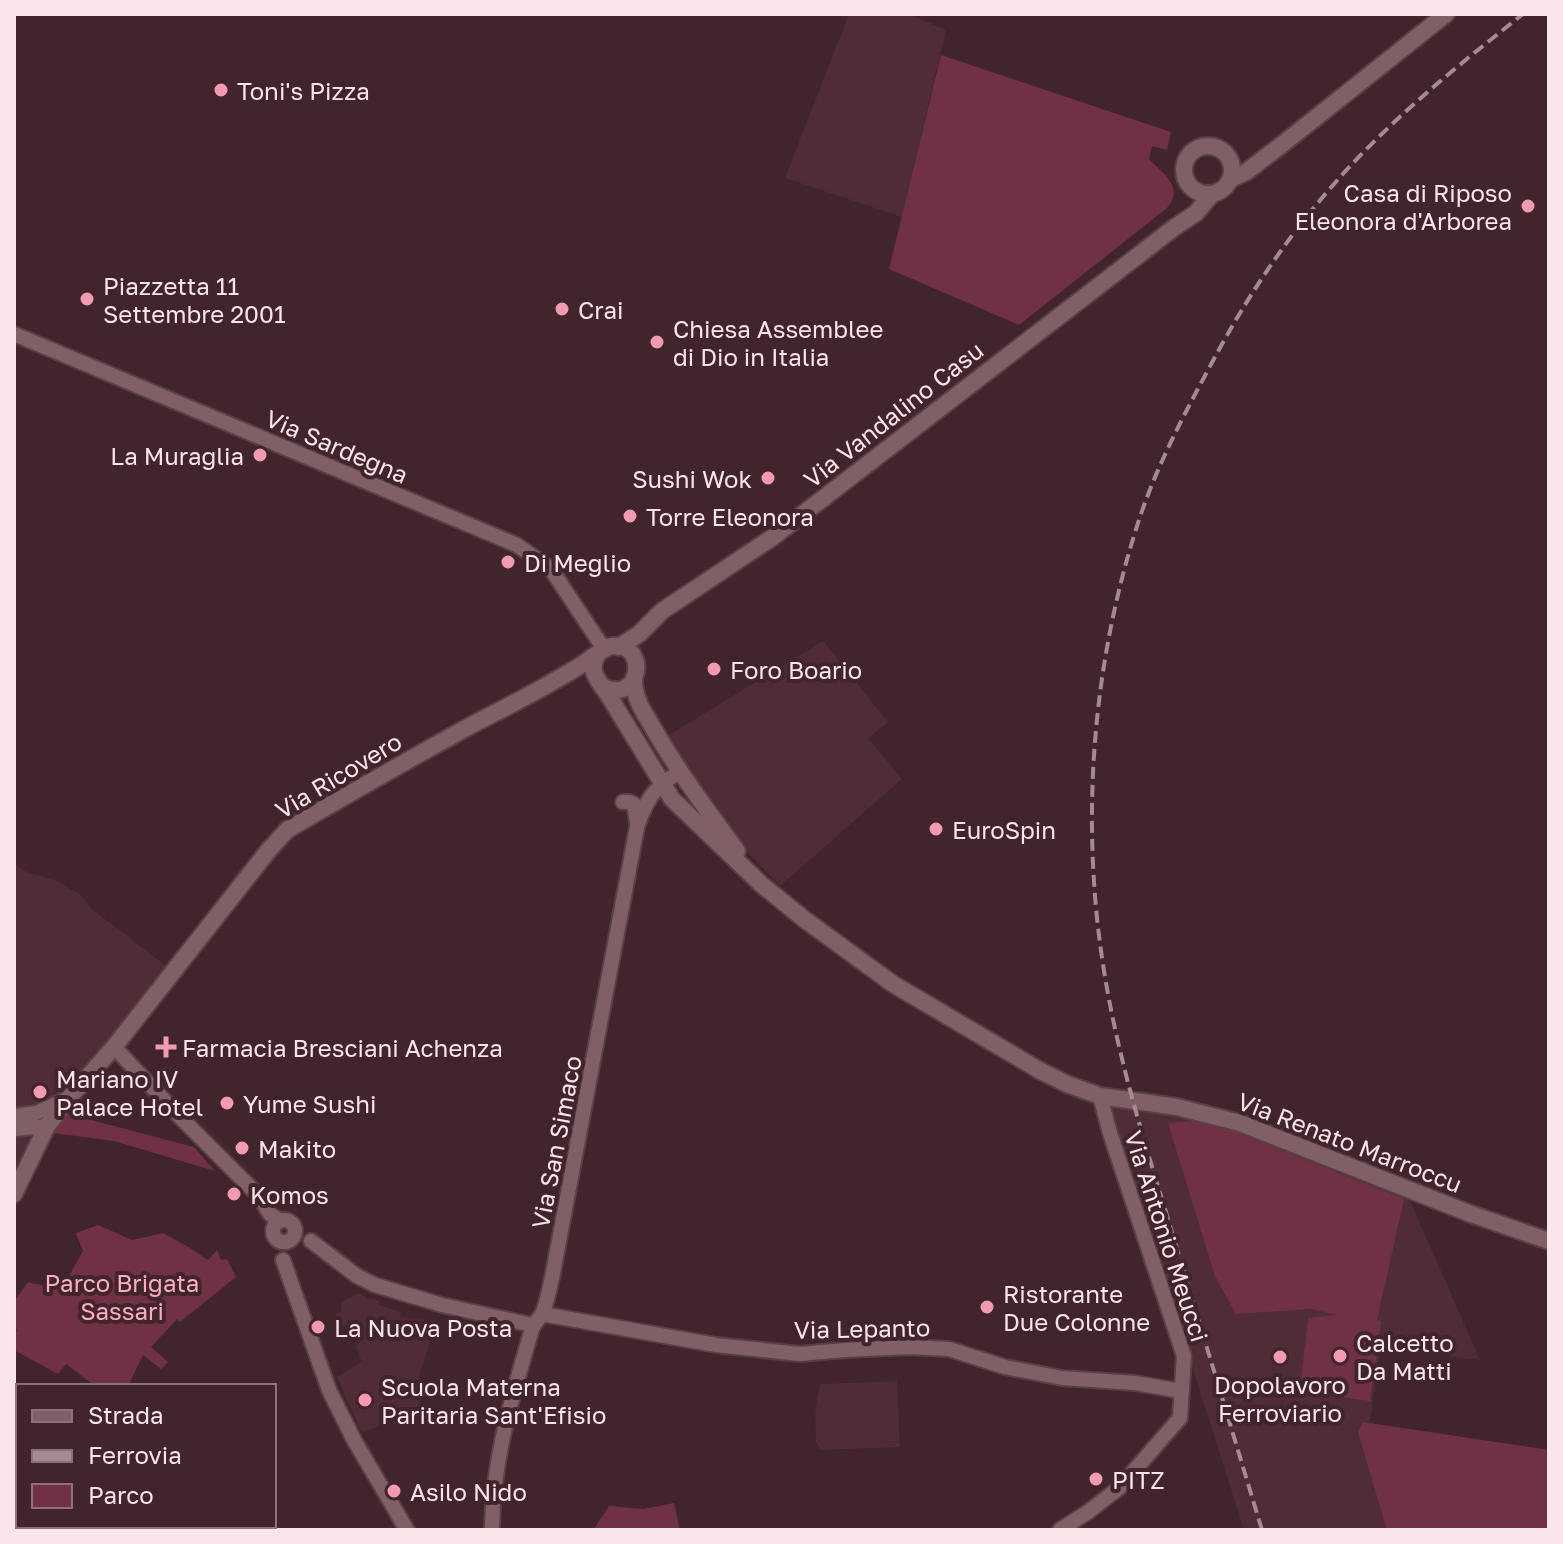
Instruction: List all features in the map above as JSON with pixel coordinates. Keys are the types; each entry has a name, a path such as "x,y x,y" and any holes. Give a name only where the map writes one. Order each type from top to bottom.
{"main road":[{"path":"1187,183 1196,192 1212,194 1220,191 1231,179 1246,172 1446,14"},
{"path":"1175,227 1187,203 1184,165 1192,152 1206,146 1221,150 1230,161 1231,179"},
{"path":"1230,161 1264,158"},
{"name":"Via Vandalino Casu","path":"603,655 639,634 662,611 773,537 1196,213 1212,194"},
{"path":"639,634 634,656 637,669 634,689 638,703 674,765 762,885"},
{"path":"634,656 628,650 603,655 595,678 654,776 672,799 762,885"},
{"name":"Via Ricovero","path":"14,1194 47,1126 287,830 603,655"},
{"path":"602,686 619,690 634,680"},
{"name":"Via Renato Marroccu","path":"762,885 893,984 1067,1084 1100,1096 1177,1107 1240,1123 1471,1214 1549,1241"}],"street":[{"name":"Via Sardegna","path":"14,334 517,545 551,569 603,655"},
{"name":"Via San Simaco","path":"492,1530 495,1479 518,1373 552,1278 637,827 654,776 674,765"},
{"path":"623,802 634,804 637,827"},
{"path":"114,1047 259,1196 282,1230 283,1260 329,1390 354,1440 407,1530"},
{"name":"Via Antonio Meucci","path":"1060,1530 1119,1488 1180,1418 1184,1356 1100,1096"},
{"path":"14,1116 36,1113 69,1098"},
{"path":"14,1129 47,1126"},
{"name":"Via Lepanto","path":"282,1230 311,1241 357,1276 375,1285 442,1305 716,1345 800,1354 910,1347 949,1349 1005,1367 1062,1378 1135,1383 1181,1391"}],"shaded area":[{"path":"849,14 908,14 946,30 902,217 785,178"},
{"path":"823,641 888,722 868,738 902,779 780,886 750,855 664,738"},
{"path":"14,865 80,894 92,909 179,976 47,1126 14,1190"},
{"path":"1109,1104 1218,1123 1408,1196 1480,1360 1380,1348 1369,1428 1549,1530 1244,1530"},
{"path":"359,1293 368,1299 379,1300 378,1305 401,1312 400,1317 436,1321 415,1391 422,1407 362,1433 337,1377 362,1362 356,1346 360,1342 361,1321 347,1321 344,1326 335,1329 332,1322 340,1321 340,1316 337,1317 335,1313 341,1312 341,1302"},
{"path":"897,1381 900,1447 821,1450 816,1442 815,1411 820,1384"}],"green space":[{"path":"941,55 1171,132 1167,150 1152,146 1149,159 1173,187 1174,194 1167,208 1019,325 889,269"},
{"path":"68,1114 194,1147 215,1171 114,1141 53,1133"},
{"path":"1205,1120 1404,1199 1377,1320 1381,1321 1370,1401 1300,1391 1308,1318 1338,1315 1310,1309 1236,1314 1215,1276 1168,1123"},
{"name":"Parco Brigata Sassari","path":"98,1225 132,1240 163,1233 208,1260 217,1250 221,1260 227,1259 236,1277 180,1322 177,1319 151,1347 168,1362 161,1369 143,1355 129,1384 92,1384 66,1364 58,1374 14,1350 17,1330 14,1328 14,1301 28,1282 61,1290 83,1251 76,1233"},
{"path":"1363,1422 1549,1450 1549,1530 1387,1530 1358,1432"},
{"path":"674,1503 680,1530 593,1530 609,1506 643,1509"}],"railway":[{"path":"1262,1530 1141,1131 1117,1039 1105,977 1097,921 1092,807 1094,750 1109,636 1137,526 1160,467 1221,346 1265,274 1315,206 1355,160 1449,74 1523,14"}],"place":[{"name":"Toni's Pizza","path":"221,90"},
{"name":"Casa di Riposo Eleonora d'Arborea","path":"1528,206"},
{"name":"Piazzetta 11 Settembre 2001","path":"87,299"},
{"name":"Crai","path":"562,309"},
{"name":"Chiesa Assemblee di Dio in Italia","path":"657,342"},
{"name":"La Muraglia","path":"260,455"},
{"name":"Sushi Wok","path":"768,478"},
{"name":"Torre Eleonora","path":"630,516"},
{"name":"Di Meglio","path":"508,562"},
{"name":"Foro Boario","path":"714,669"},
{"name":"EuroSpin","path":"936,829"},
{"name":"Farmacia Bresciani Achenza","path":"166,1047"},
{"name":"Mariano IV Palace Hotel","path":"40,1092"},
{"name":"Yume Sushi","path":"227,1103"},
{"name":"Makito","path":"242,1148"},
{"name":"Komos","path":"234,1194"},
{"name":"Ristorante Due Colonne","path":"987,1307"},
{"name":"La Nuova Posta","path":"318,1327"},
{"name":"Calcetto Da Matti","path":"1340,1356"},
{"name":"Dopolavoro Ferroviario","path":"1280,1357"},
{"name":"Scuola Materna Paritaria Sant'Efisio","path":"365,1400"},
{"name":"PITZ","path":"1096,1479"},
{"name":"Asilo Nido","path":"394,1491"}]}
